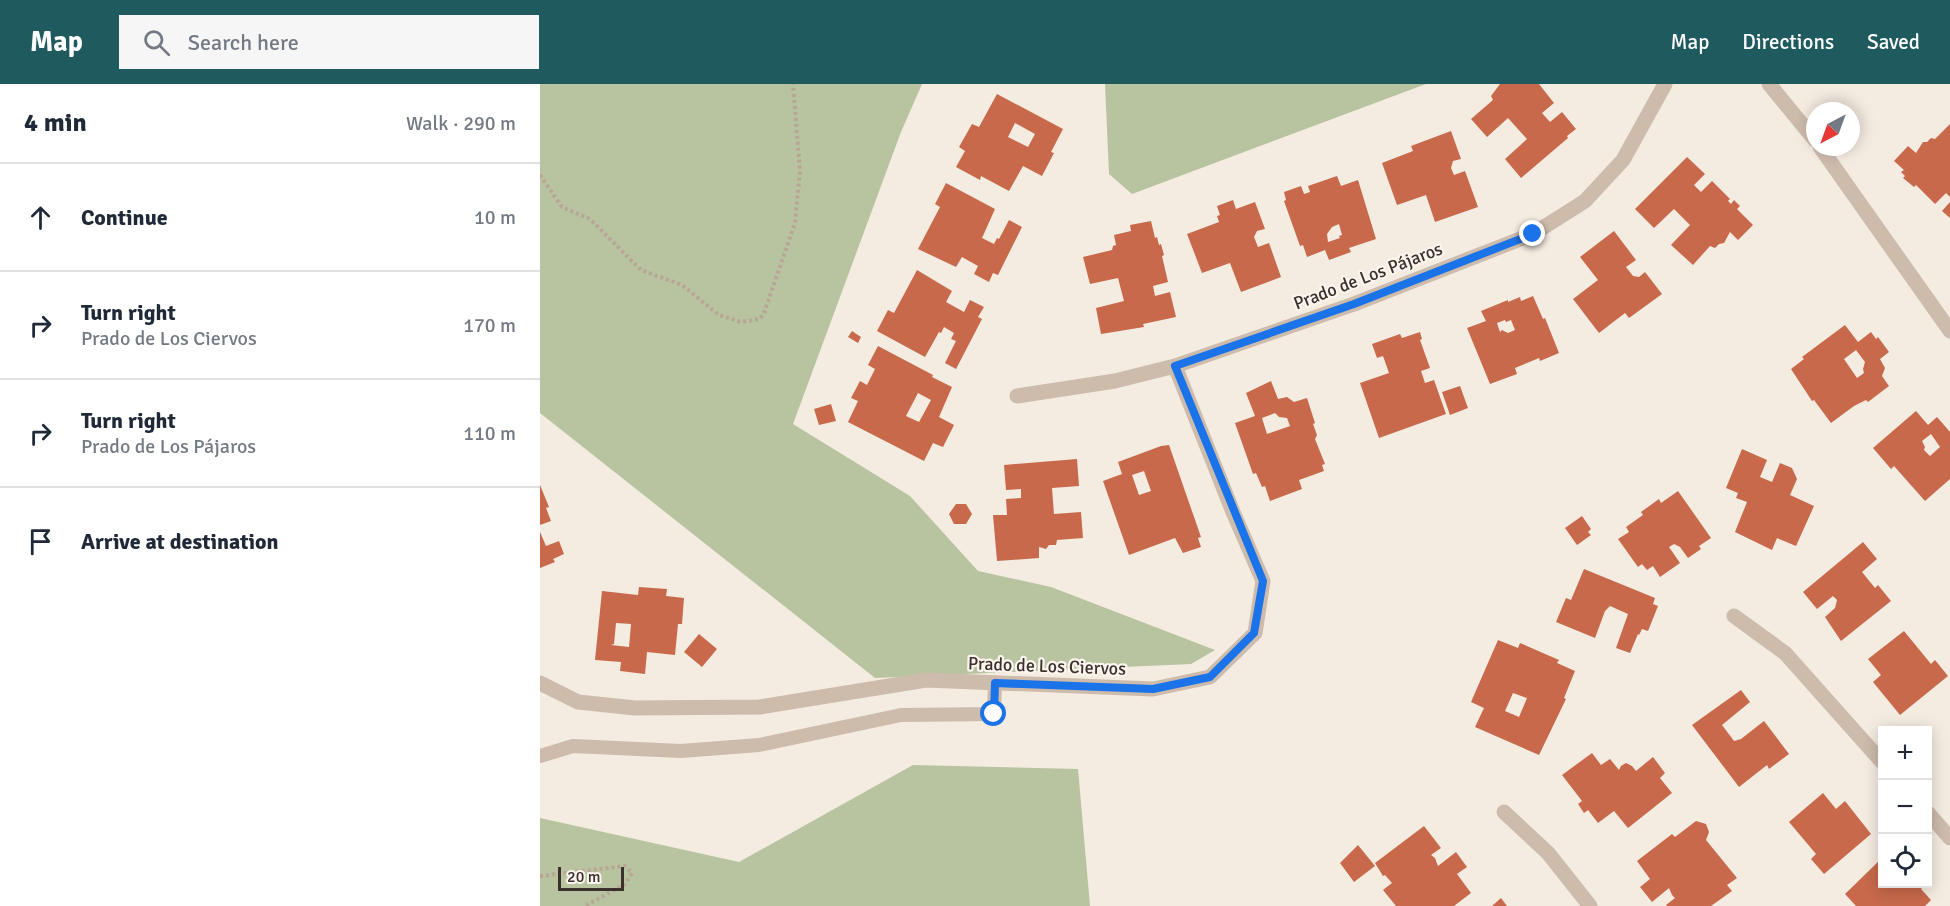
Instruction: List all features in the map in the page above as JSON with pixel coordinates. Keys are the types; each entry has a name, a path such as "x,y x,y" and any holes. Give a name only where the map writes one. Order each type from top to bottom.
{"street":[{"name":"Prado de Los Pájaros","path":"1017,396 1115,381 1175,366 1354,304 1533,234 1585,201 1623,160 1665,84"},
{"path":"1769,84 1806,130"},
{"path":"1827,156 1948,321"},
{"name":"Prado de Los Ciervos","path":"540,683 578,702 635,708 760,707 926,680 1153,689 1210,677 1254,633 1263,581 1175,366"},
{"path":"1734,616 1785,653 1878,758"},
{"path":"1504,812 1548,853 1590,906"},
{"path":"1932,818 1950,838"}],"lane":[{"path":"540,756 573,746 681,752 748,746 901,715 994,714 995,683"}],"path":[{"path":"540,175 562,207 590,219 641,270 682,285 719,315 741,322 760,319 764,314 795,223 800,171 793,84"},
{"path":"540,876 625,866 632,873 625,884 585,906"}],"green space":[{"path":"540,84 922,84 901,132 793,424 910,496 978,571 1051,587 1215,650 1191,664 875,678 540,413"},
{"path":"1105,84 1426,84 1132,194 1109,174"},
{"path":"913,765 1078,769 1090,906 540,906 540,818 739,862"}],"building":[{"path":"1500,84 1539,84 1554,103 1542,113 1550,122 1562,112 1576,129 1521,178 1505,159 1527,139 1508,118 1487,137 1471,119 1493,100 1491,96"},
{"path":"997,94 1063,129 1042,176 1023,166 1009,191 981,176 980,180 956,167 965,151 959,147 972,124 979,127","holes":["1015,123 1035,134 1028,147 1008,137"]},
{"path":"1950,124 1950,197 1946,193 1935,204 1916,185 1914,187 1903,178 1905,176 1901,172 1904,170 1894,161 1908,146 1916,153 1923,142 1931,138 1935,139"},
{"path":"1451,131 1461,159 1453,161 1451,168 1454,175 1465,171 1478,207 1435,222 1426,195 1397,205 1382,163 1413,151 1411,146"},
{"path":"1687,157 1705,174 1694,185 1701,192 1712,181 1730,199 1728,201 1731,204 1734,200 1740,206 1737,209 1753,225 1738,240 1730,232 1724,243 1715,248 1710,246 1693,265 1671,245 1690,225 1674,209 1654,228 1635,209"},
{"path":"1337,176 1341,186 1358,180 1376,239 1349,248 1351,252 1329,260 1325,250 1307,257 1303,245 1300,246 1284,201 1286,200 1284,192 1301,186 1304,194 1310,192 1308,186","holes":["1339,224 1342,235 1339,236 1340,238 1328,242 1327,234 1332,227"]},
{"path":"946,183 995,209 982,238 994,244 1009,220 1022,227 998,275 993,273 989,282 974,274 978,266 962,257 956,267 918,249 940,207 935,204"},
{"path":"1233,200 1236,209 1255,202 1265,229 1257,231 1254,237 1258,247 1269,243 1281,277 1241,292 1230,263 1202,273 1187,234 1219,222 1217,216 1220,215 1217,206"},
{"path":"1950,202 1950,218 1942,211"},
{"path":"1151,221 1155,238 1157,237 1159,245 1161,244 1168,282 1153,286 1155,296 1170,292 1176,317 1143,324 1144,327 1101,334 1096,308 1124,301 1118,278 1090,284 1083,257 1112,250 1116,245 1114,235 1131,231 1130,225"},
{"path":"1614,231 1636,260 1626,267 1633,276 1639,277 1645,272 1662,294 1629,318 1625,313 1599,333 1573,299 1598,280 1580,257"},
{"path":"917,270 952,291 946,302 964,312 970,300 984,307 978,317 982,319 956,369 945,363 956,341 951,339 954,333 944,327 925,357 877,331 888,310 894,313"},
{"path":"1533,296 1559,353 1515,368 1517,374 1490,384 1467,328 1486,321 1481,311 1520,297 1521,301","holes":["1505,320 1506,322 1511,320 1515,330 1508,333 1502,330 1500,332 1497,323"]},
{"path":"1845,325 1858,342 1871,332 1876,339 1878,337 1889,352 1880,359 1885,368 1882,376 1889,386 1868,402 1866,400 1854,406 1831,423 1814,400 1812,401 1791,369 1804,359 1802,357","holes":["1856,350 1865,362 1864,373 1857,378 1844,359"]},
{"path":"852,331 861,337 858,343 848,337"},
{"path":"1420,332 1422,339 1420,340 1430,368 1421,371 1425,383 1434,380 1446,414 1379,438 1360,383 1389,373 1383,356 1377,358 1372,344 1400,334 1402,338"},
{"path":"878,346 952,387 939,417 954,425 943,447 933,443 924,461 848,422 858,401 851,398 860,381 867,385 875,369 868,365","holes":["918,393 931,400 919,422 906,416"]},
{"path":"1271,381 1278,399 1287,397 1294,402 1307,398 1315,423 1313,424 1317,435 1315,439 1325,464 1322,465 1324,471 1299,480 1302,489 1270,501 1265,486 1262,487 1256,473 1253,474 1235,423 1255,416 1246,393","holes":["1275,413 1279,417 1287,418 1290,426 1267,434 1262,418"]},
{"path":"1460,386 1468,408 1450,415 1442,392"},
{"path":"831,404 836,421 819,425 814,409"},
{"path":"1916,411 1928,425 1937,417 1950,432 1950,479 1925,501 1894,466 1891,469 1873,448","holes":["1931,434 1940,447 1930,456 1924,450 1922,441"]},
{"path":"1169,445 1201,537 1198,538 1201,547 1183,553 1175,538 1129,555 1103,481 1122,474 1118,462","holes":["1144,471 1151,491 1139,495 1132,475"]},
{"path":"1742,449 1767,460 1760,477 1772,482 1780,463 1792,468 1797,479 1790,495 1814,506 1796,546 1777,538 1772,550 1735,532 1747,502 1736,498 1738,493 1726,488"},
{"path":"1077,459 1079,486 1052,488 1054,514 1081,512 1083,538 1057,540 1056,545 1049,545 1046,549 1039,547 1039,558 997,561 993,515 1007,515 1006,499 1021,498 1021,489 1006,490 1004,465"},
{"path":"540,485 549,507 546,508 551,521 540,525"},
{"path":"1678,491 1711,538 1699,546 1701,549 1688,558 1680,547 1674,544 1669,547 1680,563 1660,577 1653,566 1647,570 1642,564 1638,567 1618,539 1629,532 1626,527 1643,515 1641,512 1659,499 1661,503"},
{"path":"956,504 966,504 972,514 966,524 954,524 949,514"},
{"path":"1582,516 1591,529 1588,532 1591,535 1577,545 1565,528"},
{"path":"540,532 546,546 559,541 564,554 553,559 555,562 540,568"},
{"path":"1863,542 1877,559 1862,572 1875,588 1878,585 1891,601 1841,641 1825,617 1835,608 1837,600 1833,596 1817,609 1803,592"},
{"path":"1584,569 1655,598 1653,604 1658,606 1648,631 1642,629 1630,653 1616,648 1628,614 1610,606 1605,611 1595,638 1556,622 1566,598 1571,600"},
{"path":"639,587 667,589 666,596 684,598 682,624 678,624 675,655 647,652 645,674 620,671 621,662 595,660 602,591 638,595","holes":["616,623 631,624 629,647 611,645 614,644"]},
{"path":"1904,631 1931,664 1935,660 1948,676 1900,715 1873,682 1881,675 1868,659"},
{"path":"699,634 717,649 702,667 684,652"},
{"path":"1498,640 1518,648 1520,643 1559,660 1557,663 1575,671 1564,698 1566,699 1539,755 1475,727 1484,708 1471,702","holes":["1513,693 1527,698 1519,717 1505,711"]},
{"path":"1741,690 1750,702 1722,725 1734,741 1741,739 1764,721 1789,754 1769,769 1767,765 1739,787 1692,725"},
{"path":"1592,753 1601,765 1610,759 1619,770 1626,763 1636,771 1653,757 1665,773 1660,778 1672,793 1628,828 1614,811 1598,823 1588,810 1584,813 1578,804 1582,801 1562,775"},
{"path":"1823,793 1836,809 1845,801 1871,834 1824,874 1811,859 1816,854 1789,822"},
{"path":"1696,821 1706,824 1709,832 1706,840 1737,878 1727,885 1732,891 1711,906 1667,906 1675,898 1669,888 1652,902 1640,887 1650,879 1637,861 1672,834 1675,837"},
{"path":"1424,826 1441,848 1431,855 1438,866 1456,852 1467,867 1457,874 1471,893 1454,906 1396,906 1383,890 1392,883 1385,875 1383,876 1375,863"},
{"path":"1358,845 1375,866 1354,882 1340,863"},
{"path":"1878,862 1878,888 1922,888 1931,900 1925,906 1856,906 1845,894"},
{"path":"1501,898 1507,906 1492,906"}],"route":[{"path":"994,714 995,683 1153,689 1210,677 1254,633 1263,581 1175,366 1354,304 1533,234"}]}
